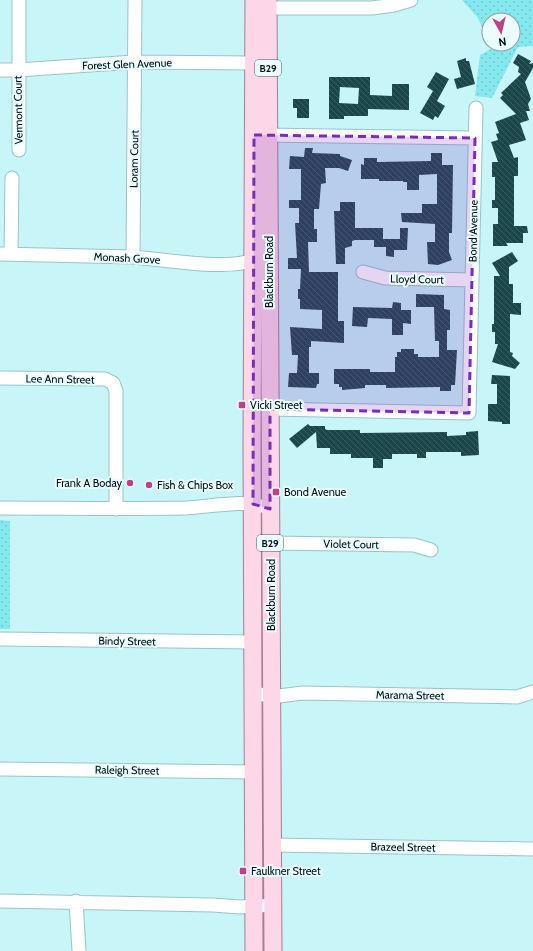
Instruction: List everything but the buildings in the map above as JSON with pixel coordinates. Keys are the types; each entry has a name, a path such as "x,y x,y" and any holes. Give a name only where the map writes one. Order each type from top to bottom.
{"main road":[{"name":"Blackburn Road","path":"254,951 253,260 261,135 253,63 263,3"},
{"name":"Blackburn Road","path":"263,3 261,135 270,409 273,951"}],"street":[{"name":"Vermont Court","path":"19,0 19,150"},
{"name":"Loram Court","path":"132,258 135,0"},
{"path":"263,3 372,8 410,0"},
{"name":"Forest Glen Avenue","path":"0,70 134,62 253,63"},
{"name":"Bond Avenue","path":"270,409 469,413 476,108"},
{"path":"261,135 475,138"},
{"path":"6,254 12,178"},
{"name":"Monash Grove","path":"6,254 132,258 200,263 244,264 253,260"},
{"name":"Lloyd Court","path":"363,272 385,278 472,280"},
{"name":"Lee Ann Street","path":"0,378 105,380 113,383 116,391 116,509"},
{"path":"0,508 270,509"},
{"name":"Violet Court","path":"270,543 414,545 431,550"},
{"name":"Bindy Street","path":"0,639 253,642"},
{"name":"Marama Street","path":"271,691 279,686 303,693 517,697 533,700"},
{"path":"253,692 271,691"},
{"name":"Marama Street","path":"517,697 533,692"},
{"name":"Raleigh Street","path":"0,769 254,772"},
{"name":"Brazeel Street","path":"272,845 533,849"},
{"path":"0,901 273,905"},
{"path":"76,901 79,951"}],"highlighted area":[{"path":"254,135 475,138 469,413 270,409 270,509 253,504"}],"shaded area":[{"path":"462,0 533,0 533,46 521,47 521,12 481,12 481,25 478,18"},
{"path":"486,52 515,52 492,98 475,96 480,55"},
{"path":"0,520 10,521 10,629 0,629"}],"place":[{"name":"Vicki Street","path":"242,405"},
{"name":"Frank A Boday","path":"130,483"},
{"name":"Fish & Chips Box","path":"149,485"},
{"name":"Bond Avenue","path":"276,492"},
{"name":"Faulkner Street","path":"243,871"}]}
